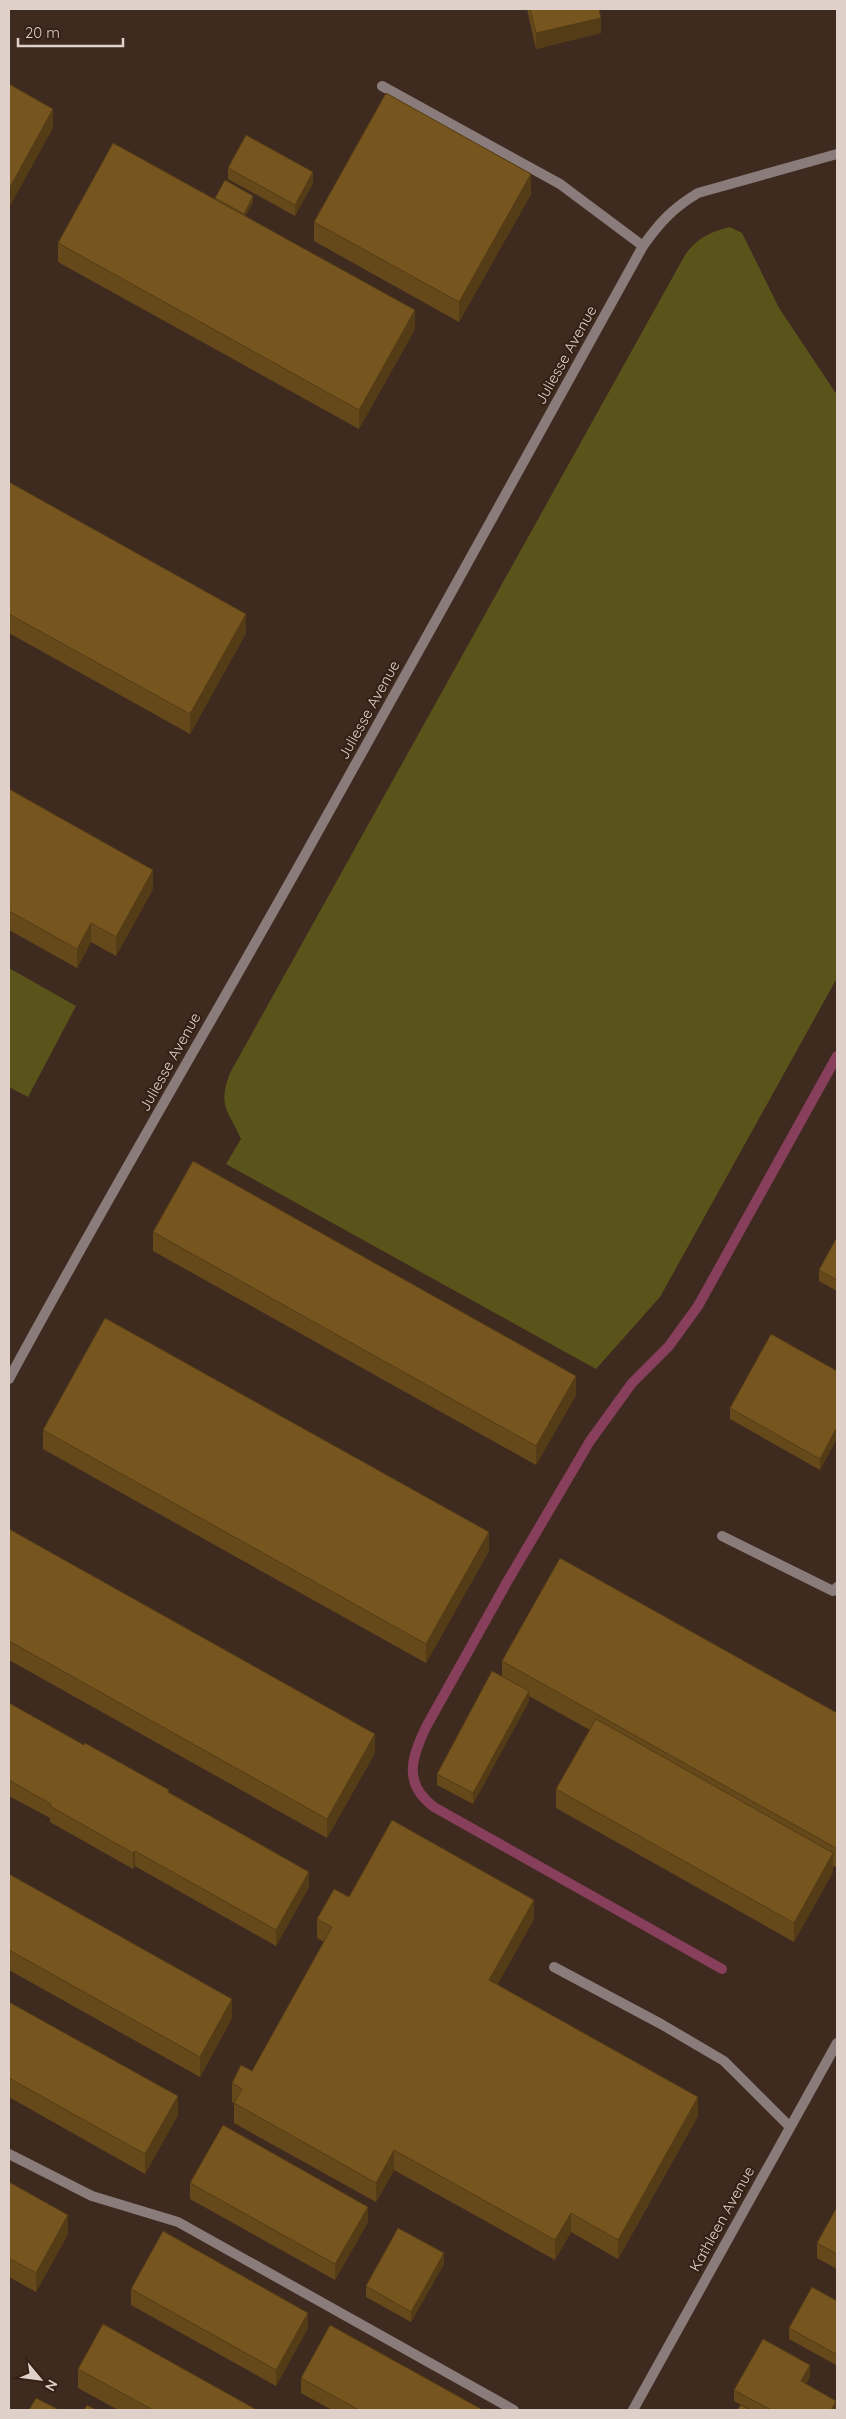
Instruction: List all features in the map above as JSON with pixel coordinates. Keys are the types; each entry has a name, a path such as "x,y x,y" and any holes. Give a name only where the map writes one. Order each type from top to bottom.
{"street":[{"path":"382,86 560,184 644,246"},
{"name":"Juliesse Avenue","path":"9,1379 72,1262 156,1119 412,665 644,246 658,225 678,205 698,193 837,154"},
{"path":"722,1536 833,1591 837,1587"},
{"path":"554,1968 661,2024 724,2062 790,2127"},
{"name":"Kathleen Avenue","path":"633,2410 837,2043"},
{"path":"9,2154 92,2196 178,2222 514,2410"}],"shaded area":[{"path":"730,227 742,233 779,308 837,395 837,978 660,1297 596,1369 226,1164 241,1139 226,1108 226,1085 230,1073 685,255 704,236"},
{"path":"9,968 76,1006 28,1097 9,1087"}],"building":[{"path":"530,9 599,9 601,18 536,33"},
{"path":"9,84 53,109 9,189"},
{"path":"386,93 531,174 459,302 314,222"},
{"path":"246,135 313,172 295,205 228,168"},
{"path":"113,143 415,310 359,410 58,243"},
{"path":"225,180 253,196 244,214 215,198"},
{"path":"9,482 246,614 190,714 9,614"},
{"path":"9,789 153,870 116,937 91,923 77,949 9,911"},
{"path":"193,1161 576,1376 536,1446 153,1232"},
{"path":"837,1237 837,1280 819,1270"},
{"path":"105,1318 489,1532 426,1644 43,1430"},
{"path":"771,1334 837,1371 837,1427 820,1459 730,1408"},
{"path":"9,1529 375,1734 327,1819 9,1641"},
{"path":"560,1558 837,1713 836,1848 502,1661"},
{"path":"492,1671 529,1691 473,1793 437,1774"},
{"path":"9,1703 169,1790 168,1792 309,1872 276,1930 135,1851 133,1853 50,1806 51,1804 9,1780"},
{"path":"596,1719 833,1853 794,1923 556,1789"},
{"path":"392,1820 534,1900 489,1980 698,2097 618,2240 571,2213 555,2240 394,2150 376,2183 234,2103 242,2089 232,2083 241,2065 252,2071 332,1927 317,1919 334,1889 349,1897"},
{"path":"9,1874 232,1999 200,2057 9,1950"},
{"path":"9,2002 178,2096 145,2154 9,2078"},
{"path":"223,2125 368,2207 335,2264 190,2183"},
{"path":"9,2182 68,2215 36,2273 9,2258"},
{"path":"837,2207 837,2254 817,2243"},
{"path":"398,2228 444,2253 411,2312 366,2286"},
{"path":"163,2231 308,2313 276,2370 131,2289"},
{"path":"812,2287 837,2301 836,2354 789,2328"},
{"path":"103,2324 257,2410 153,2410 78,2369"},
{"path":"330,2325 483,2410 359,2410 301,2378"},
{"path":"763,2339 810,2365 801,2381 836,2401 831,2410 771,2410 734,2390"},
{"path":"36,2398 59,2410 29,2410"},
{"path":"87,2405 96,2410 84,2410"},
{"path":"741,2405 750,2410 737,2410"}],"waterway":[{"path":"722,1969 434,1807 417,1789 414,1779 414,1759 426,1727 507,1582 590,1441 632,1383 669,1346 698,1306 837,1056"}]}
